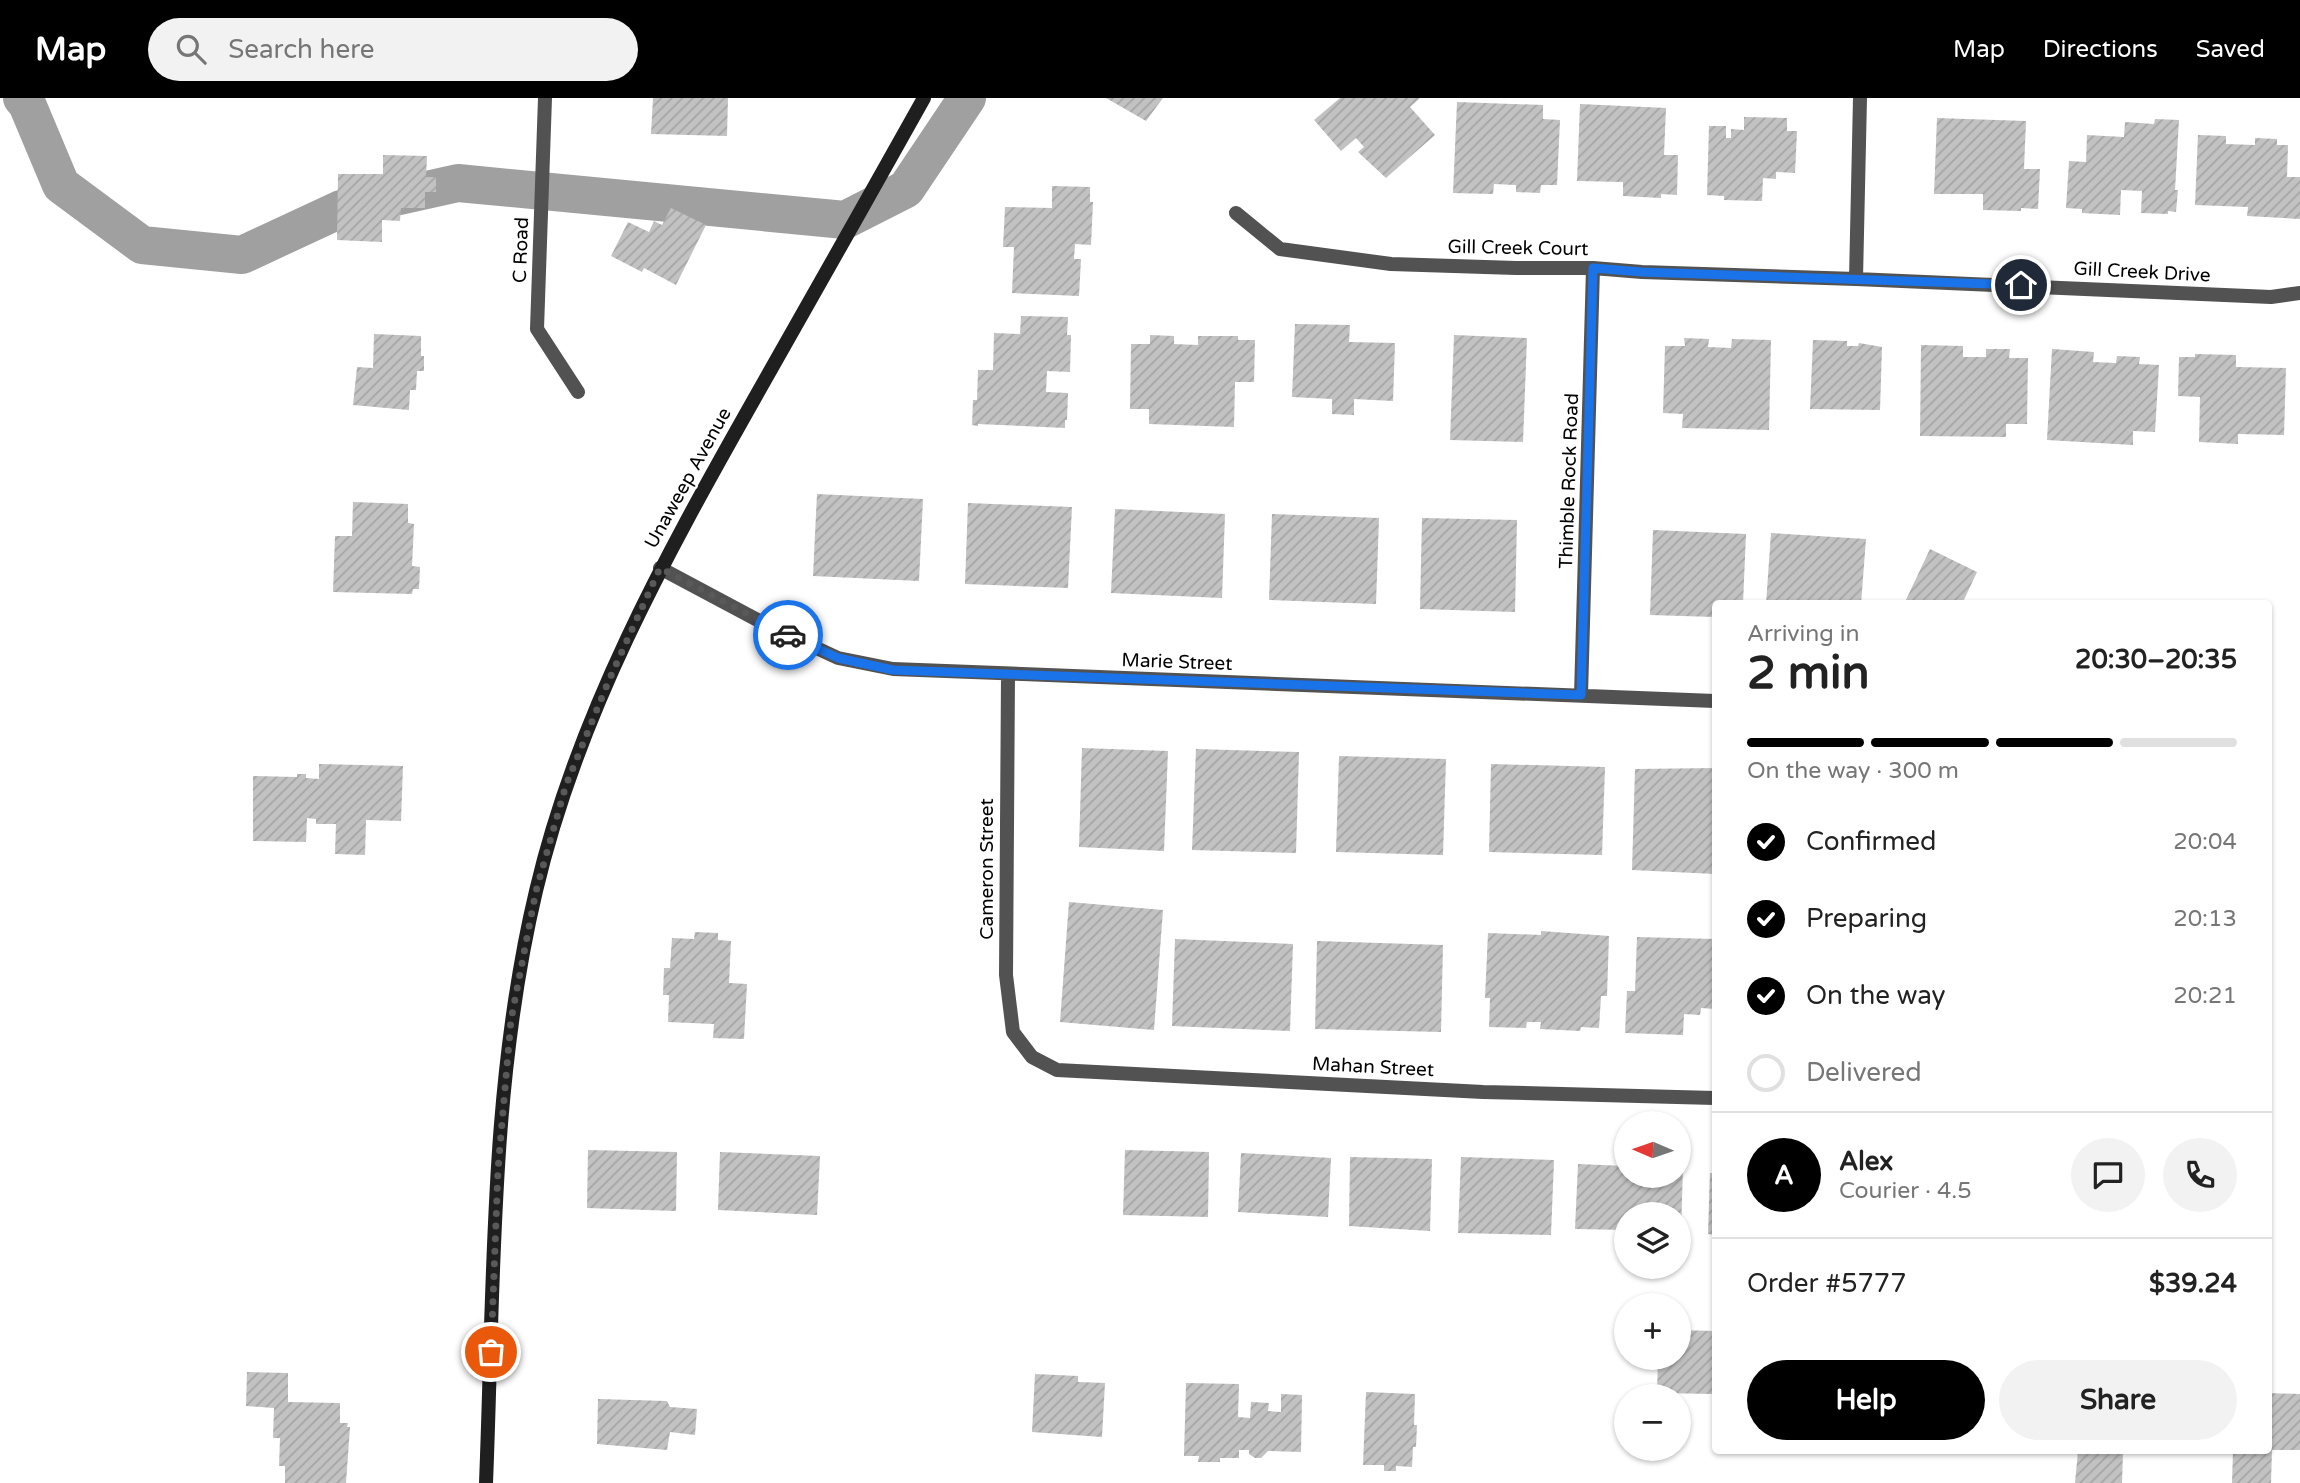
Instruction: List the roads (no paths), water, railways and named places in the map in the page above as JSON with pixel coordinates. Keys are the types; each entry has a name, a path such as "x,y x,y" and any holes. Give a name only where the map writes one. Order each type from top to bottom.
{"main road":[{"name":"Unaweep Avenue","path":"486,1483 498,1169 513,1007 536,891 566,785 609,680 660,568 924,98"}],"street":[{"name":"C Road","path":"545,98 537,329 578,392"},
{"path":"1856,279 1860,98"},
{"name":"Gill Creek Court","path":"1236,213 1280,249 1391,264 1593,268 1856,279"},
{"name":"Thimble Rock Road","path":"1581,695 1593,268"},
{"name":"Gill Creek Drive","path":"1856,279 2271,297 2300,293"},
{"name":"Marie Street","path":"660,568 767,625 838,658 893,670 1712,701"},
{"name":"Cameron Street","path":"1008,675 1006,975 1013,1031 1032,1057"},
{"name":"Mahan Street","path":"1032,1057 1057,1070 1483,1092 1712,1098"}],"waterway":[{"path":"22,98 27,104 61,185 142,245 242,255 341,209 458,183 845,220 906,189 967,98"}]}
